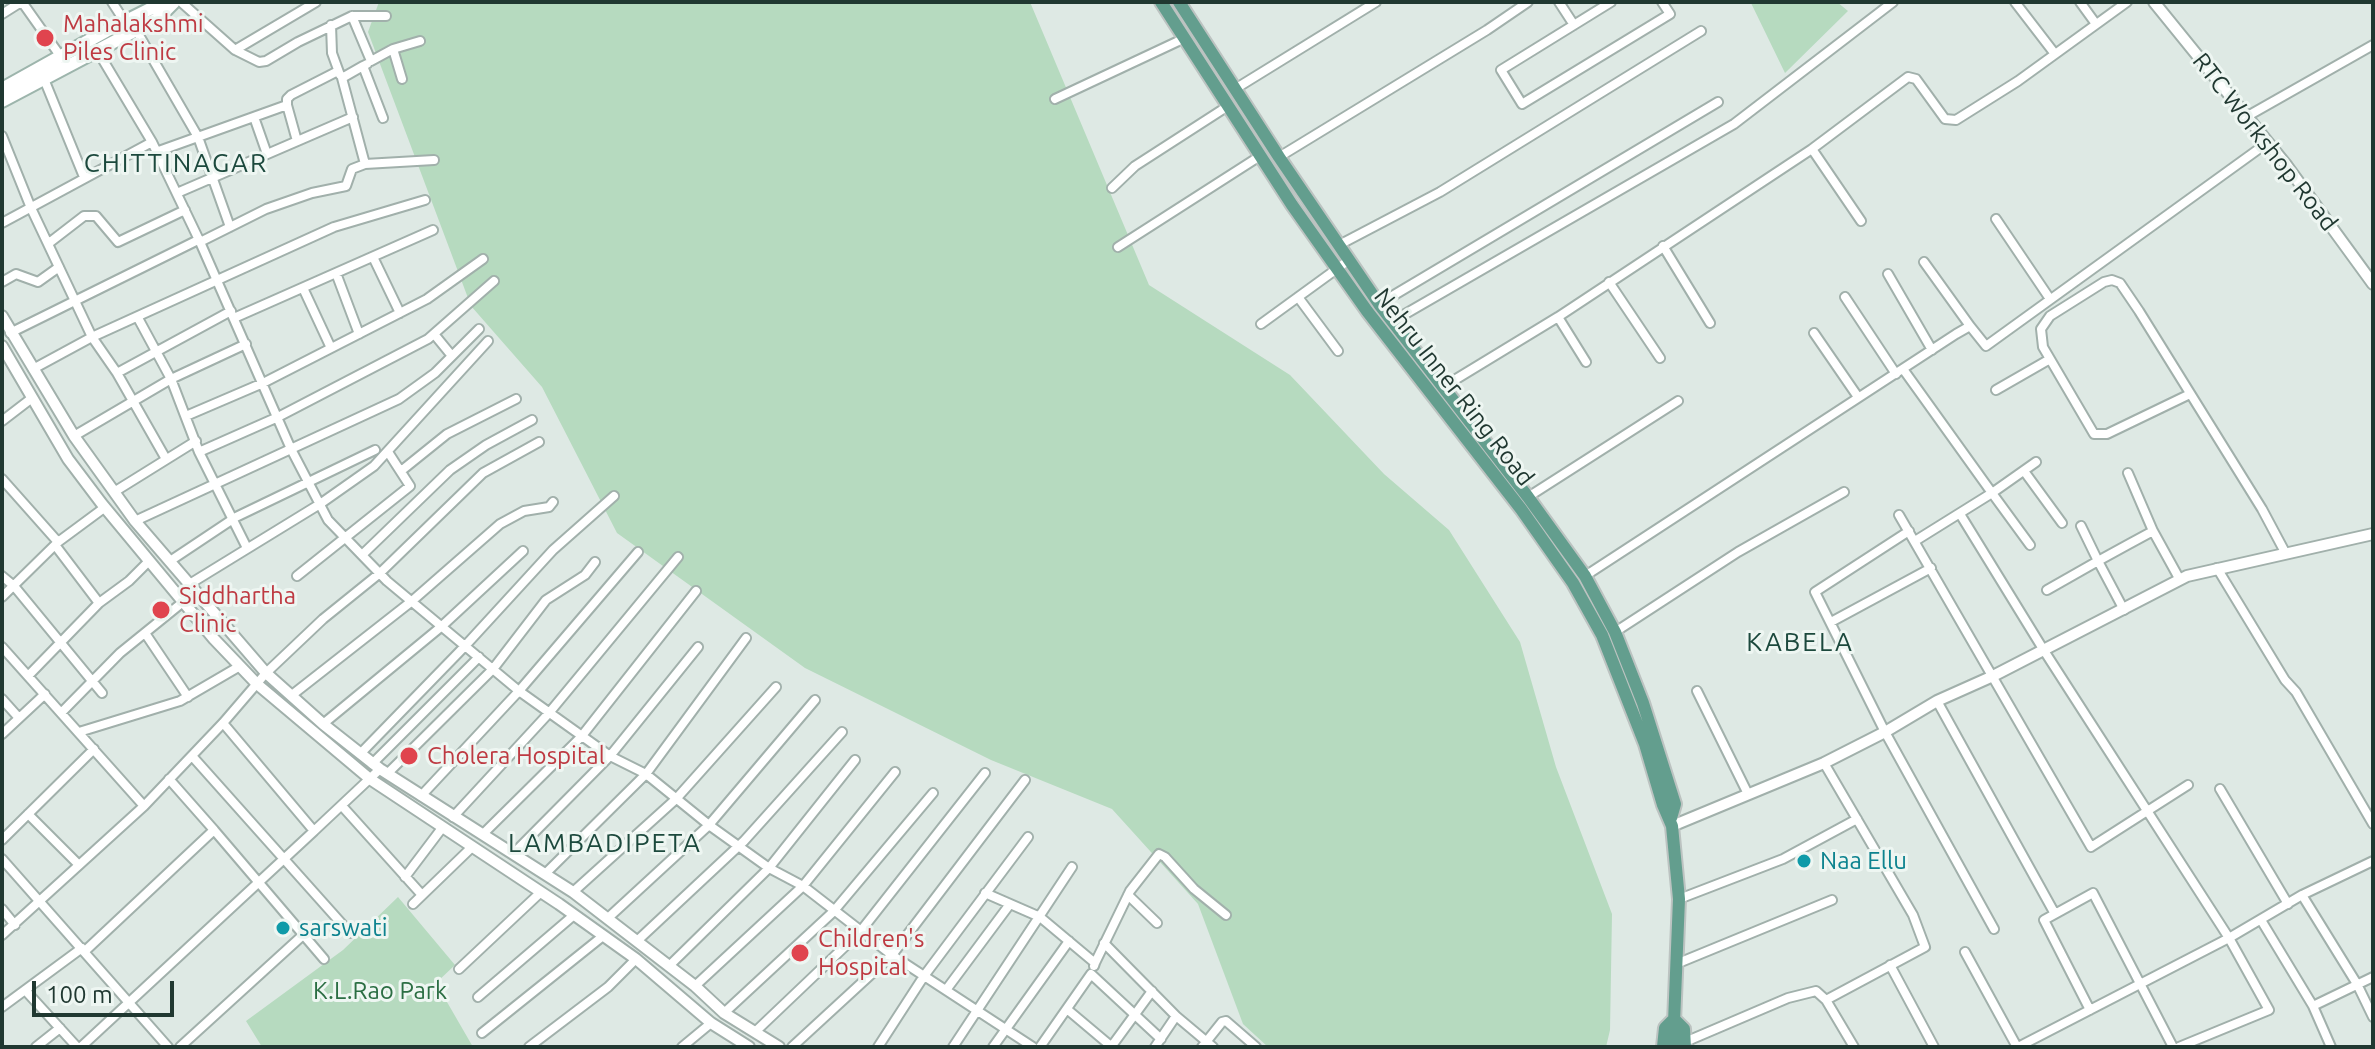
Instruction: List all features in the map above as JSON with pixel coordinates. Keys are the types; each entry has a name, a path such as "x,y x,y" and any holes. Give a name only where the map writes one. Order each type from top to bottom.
{"main road":[{"name":"Nehru Inner Ring Road","path":"1161,2 1337,269 1420,382 1521,509 1573,583 1612,659 1645,744 1663,805 1672,822"},
{"name":"Nehru Inner Ring Road","path":"1179,2 1379,304 1585,576 1615,632 1667,772 1675,804 1672,822 1679,899 1674,1019"},
{"path":"2,89 125,22 150,5 170,5"},
{"path":"2,101 157,19 170,5"},
{"path":"1674,1019 1684,1029 1676,1044 1665,1028 1674,1019"}],"street":[{"path":"2,14 22,2 61,57"},
{"path":"112,2 125,22"},
{"path":"181,2 235,50 259,62 352,16 386,16"},
{"path":"235,50 316,2"},
{"path":"1235,89 1376,2"},
{"path":"1279,157 1528,2"},
{"path":"1559,2 1574,25"},
{"path":"1611,2 1501,70 1522,104 1670,14 1662,2"},
{"path":"1393,321 1734,124 1893,2"},
{"path":"2015,2 2055,54"},
{"path":"2080,2 2096,24"},
{"path":"1443,387 1558,317 1812,149 1908,77 1916,79 1939,112 1951,121 2018,81 2127,2"},
{"name":"RTC Workshop Road","path":"2154,2 2287,166 2373,284"},
{"path":"352,16 383,118"},
{"path":"331,25 332,53 365,164"},
{"path":"136,30 198,137 230,227"},
{"path":"1339,245 1440,192 1701,31"},
{"path":"1055,99 1185,38"},
{"path":"297,141 287,105 291,95 367,64 393,49 420,41"},
{"path":"2246,117 2373,45"},
{"path":"393,49 402,79"},
{"path":"97,50 152,142 291,449 328,520 380,573 519,691 610,756 646,774 709,825 769,868 803,886 892,955 1033,1047"},
{"path":"44,79 84,177"},
{"path":"1379,304 1718,102"},
{"path":"156,152 287,105"},
{"path":"1112,188 1135,166 1228,106"},
{"path":"254,117 267,154"},
{"path":"177,193 353,117"},
{"path":"2,136 31,208 92,337 117,373 166,459"},
{"path":"2,223 152,142"},
{"path":"1924,262 1986,346 2267,143"},
{"path":"1812,149 1861,221"},
{"path":"1118,247 1260,156"},
{"path":"10,333 266,209 312,193 346,186 352,169 365,164 434,160"},
{"path":"33,369 92,337 334,227 425,200"},
{"path":"49,243 84,216 96,216 118,242 185,210"},
{"path":"1996,219 2050,299"},
{"path":"117,373 155,350 232,315 303,288 433,230"},
{"path":"1663,246 1710,323"},
{"path":"373,257 400,313"},
{"path":"186,416 263,383 427,299 483,259"},
{"path":"1261,324 1349,260"},
{"path":"2,282 16,274 38,282 59,267"},
{"path":"336,273 359,334"},
{"path":"1888,274 1932,350"},
{"path":"199,452 278,417 434,334 494,281"},
{"path":"2190,394 2100,435 2088,428 2050,359 2040,336 2045,321 2104,282 2116,281 2139,311 2262,509 2286,554"},
{"path":"1609,282 1660,358"},
{"path":"303,288 331,348"},
{"path":"1298,297 1338,351"},
{"path":"1845,297 2030,545"},
{"path":"2,316 74,436 135,521 266,673 380,769 573,892 695,986 724,1013 779,1047"},
{"path":"1558,317 1586,362"},
{"path":"138,318 171,379 199,452 247,548"},
{"path":"1585,576 1970,326"},
{"path":"135,521 399,399 435,373 479,329"},
{"path":"1814,333 1858,397"},
{"path":"434,334 452,356"},
{"path":"188,585 320,504 374,466 488,341"},
{"path":"74,436 171,379 246,344"},
{"path":"4,354 68,459 104,508 257,684 370,779 574,915 636,959 711,1023 749,1047"},
{"path":"1996,390 2050,359"},
{"path":"2,421 32,398"},
{"path":"401,471 447,434 516,399"},
{"path":"1528,497 1678,401"},
{"path":"362,555 450,470 486,445 532,420"},
{"path":"114,492 196,441"},
{"path":"2,935 144,806 266,673 323,619 380,573 483,473 539,442"},
{"path":"170,561 233,519 375,450"},
{"path":"297,576 410,486 388,452"},
{"path":"1915,541 2036,462"},
{"path":"2024,471 2062,523"},
{"path":"2128,473 2153,531 2180,580"},
{"path":"2,479 56,544 99,603"},
{"path":"1615,632 1738,552 1844,492"},
{"path":"360,754 553,550 614,496"},
{"path":"292,695 412,601 500,524 524,511 549,507 553,502"},
{"path":"2,597 56,544 104,508"},
{"path":"1960,514 2229,938 2269,1010 2179,1047"},
{"path":"1899,515 2091,847 2188,785"},
{"path":"2081,526 2124,610"},
{"path":"1909,531 1815,592 1885,732 1994,929"},
{"path":"2047,590 2153,531"},
{"path":"1672,822 1824,763 1937,701 1993,676 2180,580 2217,568 2373,534"},
{"path":"323,724 442,626 523,551"},
{"path":"421,796 519,691 638,552"},
{"path":"453,817 549,713 678,557"},
{"path":"28,676 99,603 148,562"},
{"path":"25,990 79,1047 493,669 546,600 585,575 595,562"},
{"path":"1831,622 1931,568"},
{"path":"2217,568 2285,680 2296,692 2373,824"},
{"path":"2,576 14,586 102,693"},
{"path":"483,834 581,737 696,591"},
{"path":"61,713 92,681 183,602"},
{"path":"145,633 188,697"},
{"path":"545,874 646,774 746,638"},
{"path":"2,647 144,806"},
{"path":"514,853 610,756 698,647"},
{"path":"380,769 479,657"},
{"path":"79,732 188,697 240,666"},
{"path":"573,892 676,799 776,687"},
{"path":"1697,691 1748,794"},
{"path":"2,734 45,694"},
{"path":"2,699 19,718"},
{"path":"608,918 709,825 815,700"},
{"path":"1937,701 2055,914"},
{"path":"223,723 314,831"},
{"path":"637,941 739,846 842,732"},
{"path":"2,840 94,749"},
{"path":"192,756 350,933"},
{"path":"669,966 769,868 855,760"},
{"path":"1824,763 1913,915 1925,947 1826,1000"},
{"path":"695,986 803,886 895,772"},
{"path":"755,1032 860,932 985,773"},
{"path":"169,779 324,959"},
{"path":"792,1047 892,955 1025,780"},
{"path":"2220,789 2288,904"},
{"path":"724,1013 833,912 933,793"},
{"path":"342,806 422,895"},
{"path":"28,814 78,864"},
{"path":"1679,899 1783,859 1857,819"},
{"path":"405,877 442,828"},
{"path":"2,1007 84,950 214,830"},
{"path":"878,1047 924,976 1028,837"},
{"path":"413,904 472,847"},
{"path":"1054,1047 1043,1044 1091,974 1128,895 1156,856 1163,855 1194,889 1226,915"},
{"path":"2,859 168,1047"},
{"path":"1965,952 2018,1047 2229,938 2302,895 2373,861"},
{"path":"953,1047 1072,867"},
{"path":"459,969 541,892"},
{"path":"985,893 1040,917 1095,963"},
{"path":"2090,1010 2044,920 2093,893 2173,1047"},
{"path":"1128,895 1157,923"},
{"path":"2302,895 2357,984 2373,1017"},
{"path":"1676,964 1832,900"},
{"path":"946,990 1010,904"},
{"path":"2,909 15,925"},
{"path":"478,997 574,915"},
{"path":"2261,920 2313,1006 2331,1047"},
{"path":"180,1047 303,935"},
{"path":"482,1033 603,936"},
{"path":"993,1047 1069,941"},
{"path":"1104,943 1207,1045 1222,1022 1226,1021 1253,1046"},
{"path":"529,1047 608,987 636,959"},
{"path":"1890,965 1934,1047"},
{"path":"1091,974 1158,1043 1176,1016"},
{"path":"2313,1006 2373,977"},
{"path":"1068,1010 1111,1047 1152,991"},
{"path":"1676,1044 1788,998 1816,991 1826,1000 1854,1047"},
{"path":"682,1047 711,1023"},
{"path":"36,1047 60,1028"}],"green space":[{"path":"379,2 1030,2 1149,285 1290,375 1384,474 1449,530 1520,642 1556,767 1612,914 1610,1030 1606,1047 1268,1047 1243,1024 1198,904 1112,809 991,760 805,668 617,533 542,387 471,306 368,32"},
{"path":"1837,2 1848,11 1785,73 1751,3"},
{"name":"K.L.Rao Park","path":"398,897 455,965 436,983 473,1047 262,1047 246,1021 343,950"}],"place":[{"name":"Mahalakshmi Piles Clinic","path":"45,38"},
{"name":"Siddhartha Clinic","path":"161,610"},
{"name":"Cholera Hospital","path":"409,756"},
{"name":"Naa Ellu","path":"1804,861"},
{"name":"sarswati","path":"283,928"},
{"name":"Children's Hospital","path":"800,953"}],"district":[{"name":"CHITTINAGAR","path":"176,163"},
{"name":"KABELA","path":"1800,642"},
{"name":"LAMBADIPETA","path":"605,843"}]}
